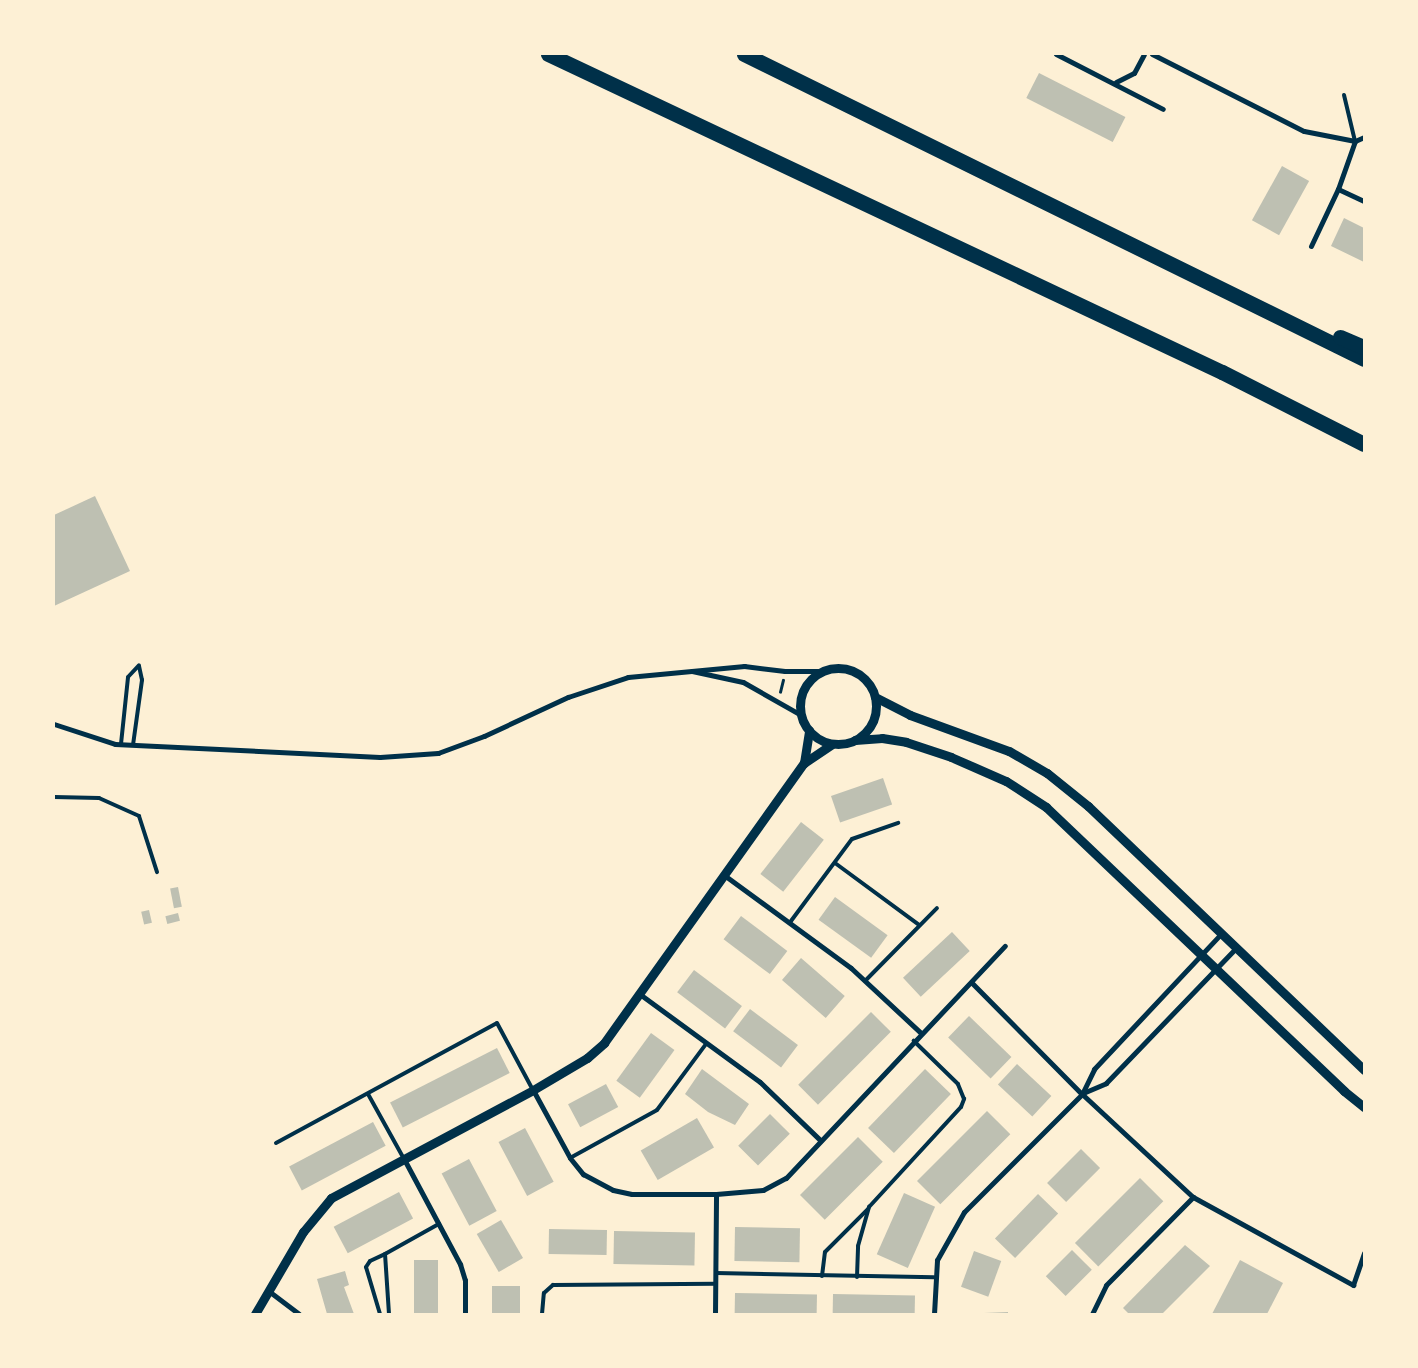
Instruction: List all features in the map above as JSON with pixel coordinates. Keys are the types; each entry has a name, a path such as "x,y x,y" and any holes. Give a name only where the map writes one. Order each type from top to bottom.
{"highway":[{"path":"548,54 1222,372 1364,444"},
{"path":"744,54 1364,359"},
{"path":"1205,281 1364,346"},
{"path":"1302,414 1364,451"}],"street":[{"path":"1056,54 1116,82 1164,108"},
{"path":"1116,82 1134,73 1144,54"},
{"path":"1152,54 1304,131 1355,141 1364,137"},
{"path":"1311,246 1338,189 1355,141"},
{"path":"1338,189 1364,201"},
{"path":"54,724 121,744 133,745 380,757 438,753 484,736 568,698 620,680 684,670 744,666 785,671 823,671 836,668 857,673 866,680 875,697 872,722 856,740"},
{"path":"684,670 743,682 801,715"},
{"path":"823,671 807,684 800,704 801,715 809,730 832,744"},
{"path":"875,697 910,715 1009,751 1046,773 1088,806 1220,935 1364,1070"},
{"path":"804,763 809,730"},
{"path":"255,1314 270,1292 303,1232 331,1198 405,1161 533,1090 588,1058 604,1044 641,995 804,763 832,744 882,738 906,742 982,769 1006,781 1046,807 1344,1091 1364,1107"},
{"path":"724,875 791,922 866,980 921,1033"},
{"path":"934,1314 934,1277 937,1260 964,1212 1082,1094 1094,1069 1220,935"},
{"path":"533,1090 570,1158 583,1174 613,1190 632,1194 749,1193 779,1183 921,1033 972,983 1005,946"},
{"path":"1082,1094 1106,1083 1236,949"},
{"path":"972,983 1082,1094 1193,1197 1353,1285 1363,1266 1364,1253"},
{"path":"641,995 764,1085 820,1140"},
{"path":"405,1161 439,1224 465,1280 465,1314"},
{"path":"715,1314 716,1194"},
{"path":"1092,1314 1106,1285 1193,1197"},
{"path":"270,1292 299,1314"}],"lane":[{"path":"1344,96 1355,141"},
{"path":"121,744 128,678 139,666 142,680 133,745"},
{"path":"54,797 99,798 139,816 157,872"},
{"path":"791,922 852,839 898,823"},
{"path":"835,863 919,925"},
{"path":"866,980 937,908"},
{"path":"276,1143 497,1023 533,1090"},
{"path":"822,1276 825,1252 961,1107 964,1099 958,1084 914,1041"},
{"path":"570,1158 658,1110 706,1044"},
{"path":"368,1094 405,1161"},
{"path":"857,1277 858,1246 869,1207"},
{"path":"380,1314 367,1279 366,1267 370,1261 439,1224"},
{"path":"385,1254 389,1314"},
{"path":"716,1273 934,1277"},
{"path":"542,1314 544,1292 553,1285 715,1284"}],"path":[{"path":"779,694 783,678"}],"building":[{"path":"1039,73 1125,117 1113,142 1026,98"},
{"path":"1282,166 1309,181 1279,235 1252,220"},
{"path":"1344,218 1364,228 1364,262 1331,246"},
{"path":"95,496 130,571 54,606 54,515"},
{"path":"883,778 892,804 840,822 831,796"},
{"path":"801,822 824,840 783,892 760,874"},
{"path":"178,887 182,907 174,908 170,889"},
{"path":"835,897 888,935 871,958 819,920"},
{"path":"149,910 152,923 144,924 141,912"},
{"path":"178,913 180,921 167,924 165,916"},
{"path":"741,916 787,951 770,974 724,939"},
{"path":"952,932 970,951 921,997 903,978"},
{"path":"801,958 845,996 826,1018 782,980"},
{"path":"694,970 742,1006 725,1028 677,992"},
{"path":"750,1009 798,1045 781,1067 733,1031"},
{"path":"871,1012 891,1032 818,1105 798,1085"},
{"path":"969,1016 1011,1057 991,1079 948,1038"},
{"path":"651,1033 674,1050 640,1098 616,1081"},
{"path":"497,1048 510,1073 403,1127 390,1102"},
{"path":"1017,1064 1051,1096 1032,1117 998,1084"},
{"path":"702,1069 749,1104 735,1125 708,1112 685,1094"},
{"path":"925,1069 951,1094 894,1153 868,1128"},
{"path":"606,1084 618,1107 580,1127 568,1104"},
{"path":"987,1111 1010,1134 940,1204 917,1181"},
{"path":"770,1114 790,1134 758,1166 738,1146"},
{"path":"697,1118 714,1147 658,1180 641,1150"},
{"path":"373,1122 386,1146 302,1190 289,1167"},
{"path":"525,1128 554,1182 527,1196 499,1142"},
{"path":"858,1137 883,1162 825,1220 800,1195"},
{"path":"1081,1149 1100,1168 1066,1202 1047,1183"},
{"path":"469,1159 497,1211 469,1226 442,1174"},
{"path":"1140,1178 1163,1201 1098,1266 1075,1243"},
{"path":"399,1192 413,1218 348,1253 334,1227"},
{"path":"904,1193 935,1207 908,1268 877,1254"},
{"path":"1038,1194 1058,1213 1015,1258 995,1239"},
{"path":"501,1220 523,1258 499,1272 477,1234"},
{"path":"735,1227 800,1228 799,1262 734,1261"},
{"path":"549,1229 607,1230 607,1255 549,1254"},
{"path":"614,1231 695,1232 694,1265 613,1264"},
{"path":"1185,1245 1210,1266 1162,1314 1129,1314 1123,1308"},
{"path":"1072,1250 1092,1270 1066,1296 1046,1276"},
{"path":"974,1251 1001,1261 988,1297 961,1287"},
{"path":"414,1260 438,1260 438,1314 414,1314"},
{"path":"1240,1260 1283,1283 1267,1314 1212,1314"},
{"path":"345,1271 349,1285 344,1287 354,1314 327,1314 317,1279"},
{"path":"492,1286 520,1286 520,1314 492,1314"},
{"path":"735,1293 817,1294 817,1314 735,1314"},
{"path":"833,1294 915,1295 915,1314 833,1314"},
{"path":"1008,1312 1008,1314 984,1314 984,1313"}]}
